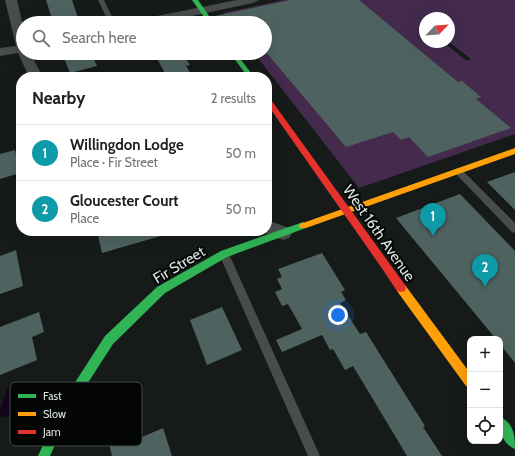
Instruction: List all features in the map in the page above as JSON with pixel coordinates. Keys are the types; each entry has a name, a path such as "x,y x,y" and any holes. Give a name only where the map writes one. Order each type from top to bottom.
{"street":[{"path":"11,0 16,20"},
{"path":"195,0 206,16"},
{"path":"177,16 253,0"},
{"path":"0,52 16,50"},
{"path":"28,60 34,72"},
{"path":"238,60 247,72"},
{"name":"West 16th Avenue","path":"272,106 345,211 467,378"},
{"name":"Fir Street","path":"275,230 345,211 515,151"},
{"name":"Fir Street","path":"82,382 109,340 161,290 224,254 262,236"},
{"path":"503,427 515,443"},
{"name":"Fir Street","path":"44,456 49,446"}],"lane":[{"path":"101,0 109,16"},
{"path":"458,171 515,229"},
{"path":"224,254 314,456"}],"shaded area":[{"path":"284,0 515,0 515,134 359,188 272,76 272,72 269,72 259,60 272,60 272,16 225,16 223,13"},
{"path":"10,385 10,415 7,417 0,416 0,410 8,387"}],"building":[{"path":"46,0 72,0 77,16 51,16"},
{"path":"290,0 359,0 458,82 462,81 481,97 476,99 511,128 428,157 409,137 401,140 393,132 346,147 272,59 272,16 215,16"},
{"path":"65,60 94,60 97,66 74,72 70,72"},
{"path":"158,60 187,60 190,65 186,66 190,72 164,72"},
{"path":"15,150 16,174 0,179 0,154"},
{"path":"515,172 515,210 487,182"},
{"path":"460,194 515,251 515,363 503,348 503,336 494,336 396,218"},
{"path":"98,236 161,236 102,253"},
{"path":"16,250 23,286 0,294 0,256"},
{"path":"322,253 345,290 341,292 346,300 340,303 360,334 366,332 442,456 407,456 353,366 345,370 333,349 330,350 322,335 282,352 276,340 302,329 288,304 282,306 275,292 282,289 277,279 282,277 278,269"},
{"path":"222,307 242,350 207,365 190,320"},
{"path":"39,312 44,332 32,337 37,360 0,375 0,327"},
{"path":"163,428 172,456 112,456 110,446 142,446 142,437"}],"traffic: fast":[{"path":"195,0 206,16"},
{"path":"238,60 247,72"},
{"path":"82,382 109,340 161,290 224,254 303,226"},
{"path":"503,427 515,443"},
{"path":"44,456 49,446"}],"traffic: slow":[{"path":"303,226 515,151"},
{"path":"401,288 467,378"}],"traffic: jam":[{"path":"272,106 401,288"}],"place":[{"name":"Willingdon Lodge","path":"433,236"},
{"name":"Gloucester Court","path":"485,287"}]}
